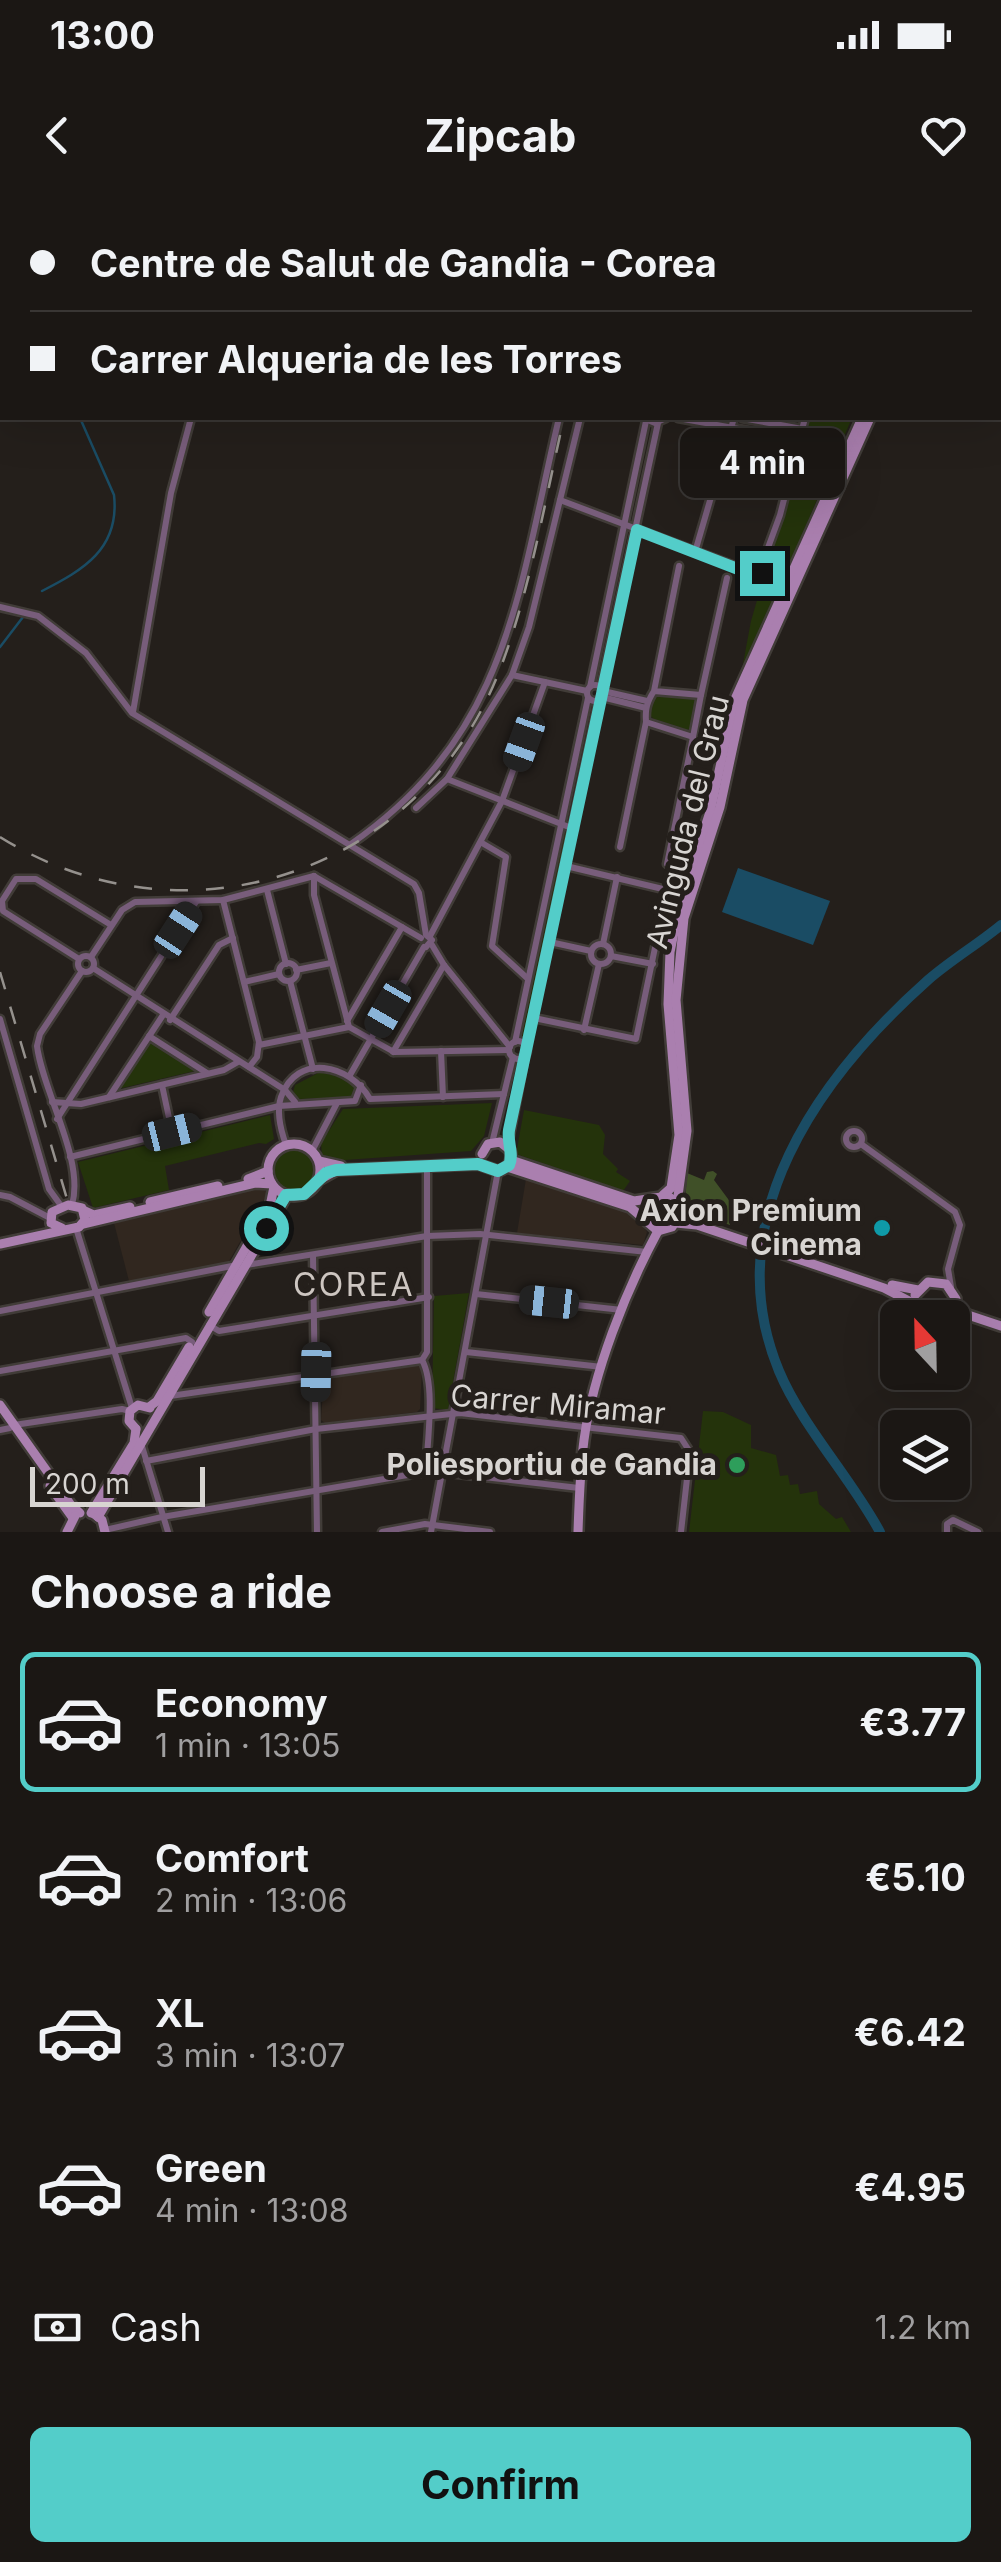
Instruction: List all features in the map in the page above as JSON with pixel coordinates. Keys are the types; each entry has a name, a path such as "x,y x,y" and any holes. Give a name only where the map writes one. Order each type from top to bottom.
{"main road":[{"name":"Avinguda del Grau","path":"663,1195 671,1188 678,1146 668,1004 670,952 680,903 710,812 735,698 861,420"},
{"name":"Avinguda del Grau","path":"678,1205 687,1129 676,987 687,905 717,817 740,707 869,420"},
{"path":"319,1161 336,1166 466,1160 482,1154 492,1142 508,1146 501,1166"},
{"path":"67,1532 86,1515 140,1443 209,1324 270,1206 273,1185 268,1170 273,1155 286,1145 300,1144 312,1150 319,1161 318,1180"},
{"path":"482,1154 501,1166 630,1206 658,1230 668,1230 676,1223 678,1205"},
{"path":"0,1241 256,1183 273,1185 286,1195 304,1194 336,1170 478,1164 501,1166 634,1201 663,1195 694,1224"},
{"path":"0,1241 65,1211 94,1215 254,1177 268,1170"},
{"path":"149,1407 286,1195"},
{"path":"644,1216 649,1200"},
{"path":"65,1211 79,1226"},
{"path":"62,1228 65,1211"},
{"path":"676,1223 694,1224 794,1256 907,1300"},
{"path":"578,1532 586,1426 602,1368 658,1230"},
{"path":"794,1256 802,1255 903,1288 918,1290 934,1281 951,1288 956,1300"},
{"path":"916,1300 918,1290"},
{"path":"970,1310 1001,1323"},
{"path":"970,1315 1001,1323"},
{"path":"86,1515 134,1443 136,1429 129,1421 131,1410 142,1404 149,1407"},
{"path":"0,1405 8,1428"},
{"path":"149,1407 151,1424"},
{"path":"0,1414 71,1504 105,1531"},
{"path":"136,1429 151,1424"}],"street":[{"path":"132,714 171,493 190,420"},
{"path":"351,844 393,813 420,786 465,729 496,666 512,618 559,420"},
{"path":"416,808 447,779 512,675 530,627 580,420"},
{"path":"492,1142 645,420"},
{"path":"648,420 658,423"},
{"path":"508,1146 658,423 663,420"},
{"path":"706,420 733,422 800,440"},
{"path":"752,420 802,430"},
{"path":"560,500 756,576 762,573 804,420"},
{"path":"695,552 733,422"},
{"path":"620,847 679,566"},
{"path":"667,864 727,578"},
{"path":"0,607 38,616 86,653 132,714 351,844 418,890 422,937 348,1024 260,1045"},
{"path":"512,675 647,704"},
{"path":"350,1074 422,937 482,844 546,682"},
{"path":"654,691 701,695"},
{"path":"588,692 601,694"},
{"path":"646,722 692,737"},
{"path":"447,779 574,829"},
{"path":"482,844 506,857 492,946 527,978"},
{"path":"534,1018 630,1040 638,1037 654,964 668,897 664,887 566,866"},
{"path":"297,1104 284,1090 93,968 91,957 122,910 135,902 223,900 314,876 422,937 512,1049"},
{"path":"314,876 314,895 348,1024 393,1052 526,1052"},
{"path":"550,942 591,951 602,944 617,877"},
{"path":"78,959 3,911 2,901 16,879 36,879 111,925"},
{"path":"244,982 279,974 286,964 268,890"},
{"path":"223,900 260,1045 258,1057 249,1067"},
{"path":"57,1118 196,902"},
{"path":"109,1097 149,1036 219,946 233,938"},
{"path":"602,944 611,956"},
{"path":"591,951 599,964"},
{"path":"611,956 654,964"},
{"path":"599,964 611,956"},
{"path":"78,959 91,957"},
{"path":"78,959 82,971"},
{"path":"296,970 330,962"},
{"path":"279,974 283,980 295,977 292,964 286,964"},
{"path":"584,1030 599,964"},
{"path":"393,1052 444,965"},
{"path":"65,1211 76,1190 70,1157 38,1053 38,1040 82,971 93,968"},
{"path":"290,980 313,1069"},
{"path":"0,1019 50,1189 65,1211"},
{"path":"149,1036 208,1074"},
{"path":"512,1049 521,1042 526,1052"},
{"path":"441,1051 443,1097"},
{"path":"51,1102 81,1104 208,1074 240,1062"},
{"path":"286,1145 279,1106 284,1090 303,1073 334,1068 350,1074 370,1100"},
{"path":"162,1085 172,1132"},
{"path":"355,1101 361,1085"},
{"path":"70,1157 279,1106 504,1094"},
{"path":"312,1150 338,1103"},
{"path":"860,1144 955,1212 960,1225 948,1268 951,1288"},
{"path":"422,1360 427,1352 427,1166"},
{"path":"432,1528 501,1166"},
{"path":"0,1196 65,1211"},
{"path":"8,1428 131,1410 79,1226"},
{"path":"0,1311 230,1268 243,1261 252,1266 427,1236 486,1234 647,1252"},
{"path":"313,1255 317,1532"},
{"path":"934,1281 948,1268"},
{"path":"476,1294 624,1310"},
{"path":"209,1324 218,1331 428,1297"},
{"path":"0,1371 186,1338 192,1342"},
{"path":"466,1352 602,1368"},
{"path":"168,1396 422,1360"},
{"path":"422,1360 427,1368 426,1472"},
{"name":"Carrer Miramar","path":"146,1460 316,1430 454,1413 685,1439 690,1452 681,1532"},
{"path":"140,1443 168,1532"},
{"path":"105,1531 162,1516 426,1472 580,1488"},
{"path":"947,1532 947,1524 953,1520 978,1532"},
{"path":"382,1532 432,1528 490,1532"}],"shaded area":[{"path":"526,1179 635,1215 647,1232 643,1245 517,1233"},
{"path":"259,1188 266,1191 266,1196 228,1263 129,1281 114,1223"},
{"path":"418,1365 422,1369 417,1412 325,1423 321,1420 324,1376"}],"green space":[{"path":"809,420 851,420 740,680 751,621"},
{"path":"653,696 698,699 693,728 687,730 648,714"},
{"path":"561,831 569,833 526,1038 518,1039"},
{"path":"150,1039 199,1070 118,1089"},
{"path":"320,1072 339,1074 352,1082 356,1093 350,1097 292,1096 295,1085"},
{"path":"492,1103 484,1136 471,1151 331,1161 322,1155 321,1143 343,1109"},
{"path":"524,1110 599,1125 605,1135 603,1154 618,1169 616,1172 630,1181 623,1191 516,1154"},
{"path":"270,1115 274,1139 266,1144 165,1166 169,1190 93,1208 78,1162"},
{"path":"294,1150 308,1156 314,1170 308,1184 294,1190 280,1184 274,1170 280,1156"},
{"path":"707,1172 717,1174 714,1180 734,1207 730,1225 691,1212 685,1204 687,1173 704,1180"},
{"path":"469,1293 448,1410 432,1408 434,1296"},
{"name":"Poliesportiu de Gandia","path":"703,1411 723,1412 751,1425 751,1448 776,1455 780,1476 788,1475 790,1485 798,1484 800,1494 817,1491 819,1504 836,1519 842,1517 851,1532 689,1532"}],"water":[{"path":"738,868 830,901 813,945 722,912"}],"waterway":[{"path":"42,591 84,566 105,544 111,530 114,495 81,420"},
{"path":"0,647 23,617"},
{"path":"880,1532 800,1412 779,1371 763,1315 760,1259 770,1206 789,1155 816,1106 850,1061 928,980 1001,925"}],"railway":[{"path":"0,837 68,870 138,887 208,889 277,877 341,851 400,811 450,759 489,695 502,664 533,559 564,420"},
{"path":"0,972 67,1199"}],"place":[{"name":"Axion Premium Cinema","path":"882,1228"},
{"name":"Poliesportiu de Gandia","path":"737,1465"}],"district":[{"name":"COREA","path":"354,1285"}],"route":[{"path":"266,1228 286,1195 304,1194 326,1173 336,1170 478,1164 498,1171 509,1165 509,1130 637,530 756,576 762,573"}]}
